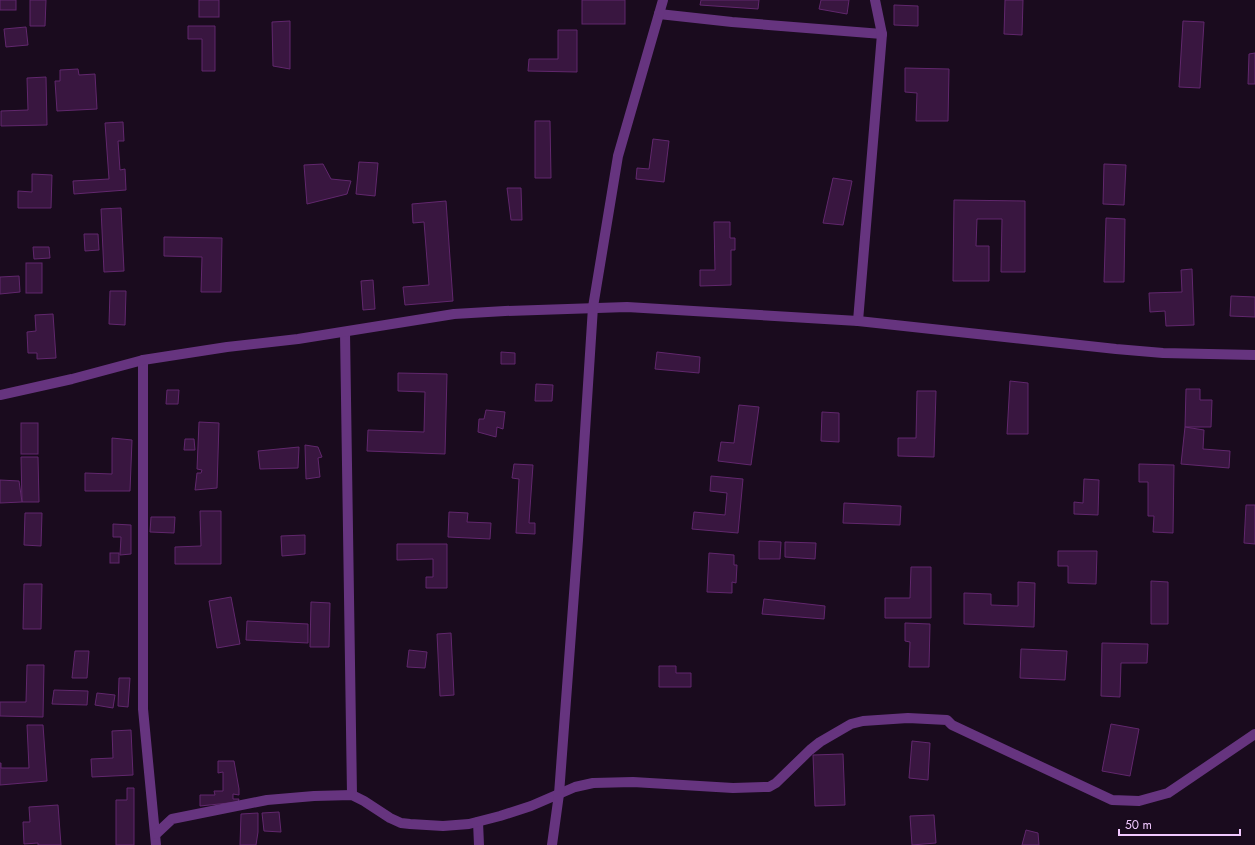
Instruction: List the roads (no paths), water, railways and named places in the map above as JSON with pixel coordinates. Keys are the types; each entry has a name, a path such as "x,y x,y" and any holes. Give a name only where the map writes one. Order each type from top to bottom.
{"street":[{"path":"552,845 559,794 583,479 593,307 618,156 663,0"},
{"path":"858,321 882,34 875,0"},
{"path":"659,14 732,22 882,34"},
{"path":"0,395 72,379 143,360 227,347 298,339 454,314 593,307 627,307 858,321 1139,351 1255,355"},
{"path":"345,332 352,795"},
{"path":"143,360 143,708 156,845"},
{"path":"156,834 172,819 267,800 314,796 352,795 401,823 443,826 469,824 500,816 531,806 575,787 593,783 633,782 733,788 769,787 781,779 820,742 851,724 864,721 908,718 947,720 952,725 1112,800 1139,801 1168,793 1255,734"},
{"path":"478,822 479,845"}]}
